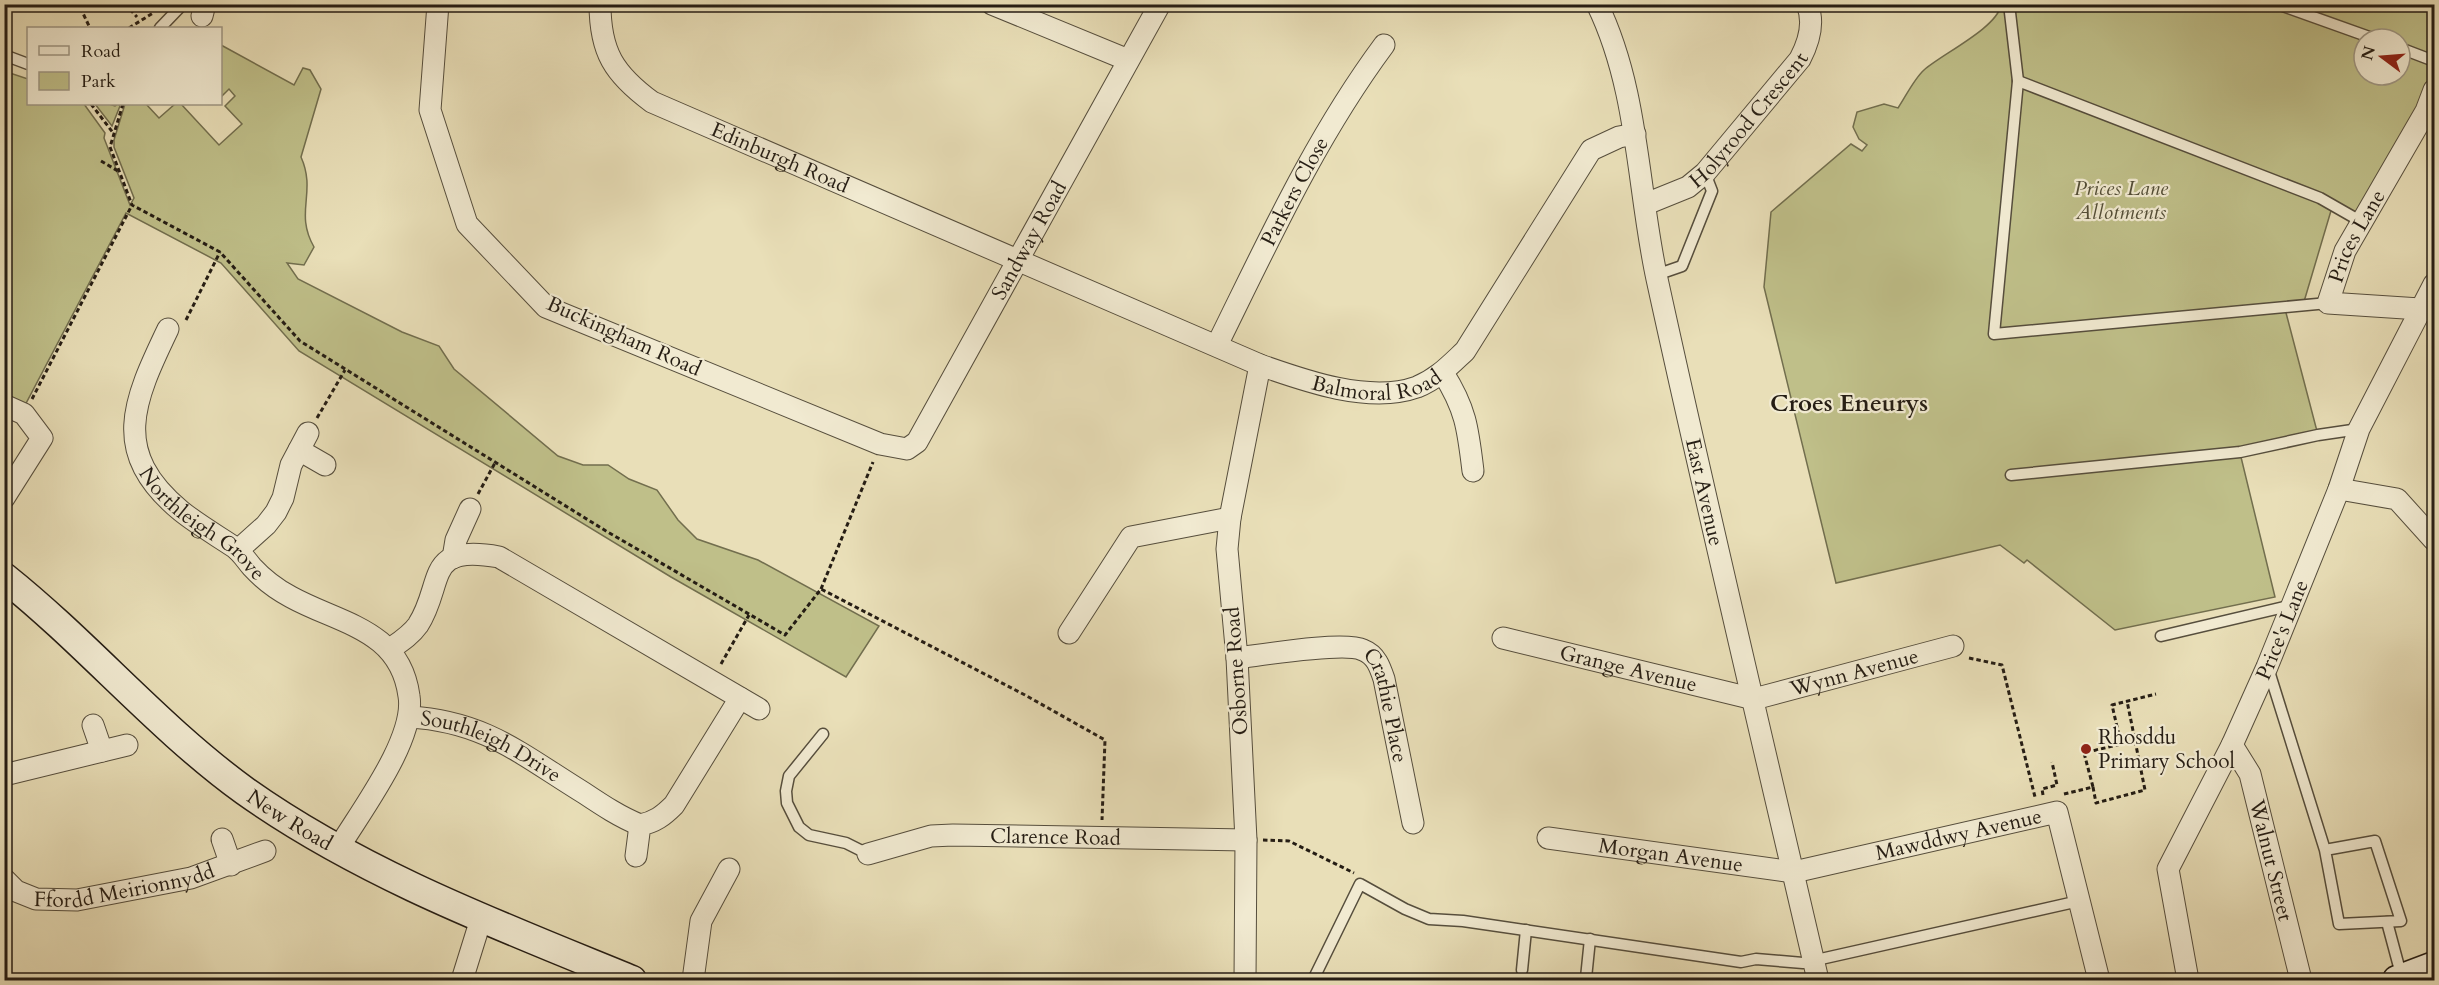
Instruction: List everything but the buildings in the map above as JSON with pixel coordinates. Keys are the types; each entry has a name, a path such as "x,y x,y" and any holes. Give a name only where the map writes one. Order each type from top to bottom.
{"main road":[{"name":"New Road","path":"5,579 192,748 245,791 338,849 481,919 632,981"},
{"path":"2399,980 2434,966"}],"street":[{"name":"Buckingham Road","path":"438,4 430,111 467,224 546,307 880,444"},
{"name":"Edinburgh Road","path":"600,4 604,41 610,60 619,74 652,102 1017,260"},
{"path":"992,4 1128,60"},
{"name":"Sandway Road","path":"880,444 907,450 917,442 1160,4"},
{"name":"East Avenue","path":"1597,4 1615,48 1635,134 1656,276 1816,971"},
{"name":"Holyrood Crescent","path":"1646,204 1688,187 1705,174 1800,59 1809,42 1811,6"},
{"name":"Parkers Close","path":"1217,345 1299,179 1328,127 1384,45"},
{"name":"Prices Lane","path":"2420,309 2328,303 2340,261 2426,111 2434,90"},
{"name":"Balmoral Road","path":"1017,260 1260,365 1304,381 1341,388 1395,393 1418,386 1443,373 1465,351 1591,150 1619,137 1635,134"},
{"name":"Price's Lane","path":"2188,981 2168,869 2232,745 2267,667 2339,489 2359,429 2434,284"},
{"name":"Northleigh Grove","path":"168,329 140,401 134,433 135,449 149,476 170,500 238,550 269,584 316,610 364,630 390,649"},
{"name":"Osborne Road","path":"1245,981 1246,840 1237,658 1227,549 1230,518 1260,365"},
{"path":"1443,373 1457,394 1467,420 1473,471"},
{"path":"4,405 24,414 42,438 4,498"},
{"path":"238,550 266,525 276,512 283,498 291,465 304,442 325,465"},
{"path":"2339,489 2397,499 2434,540"},
{"path":"453,558 456,540 470,509"},
{"path":"1069,633 1131,537 1230,518"},
{"path":"390,649 406,639 418,624 435,577 443,566 453,558 469,554 499,557 759,710"},
{"name":"Grange Avenue","path":"1503,638 1754,699"},
{"name":"Wynn Avenue","path":"1754,699 1953,646"},
{"name":"Crathie Place","path":"1237,658 1352,647 1365,650 1372,656 1379,664 1384,680 1413,823"},
{"name":"Southleigh Drive","path":"390,649 409,695 409,717 437,719 464,725 493,736 615,813 640,825"},
{"path":"636,856 640,825 663,816 674,805 740,698"},
{"path":"338,849 404,738 409,717"},
{"path":"93,724 102,751"},
{"path":"4,775 127,745"},
{"name":"Walnut Street","path":"2232,745 2250,774 2301,981"},
{"name":"Mawddwy Avenue","path":"1794,872 2052,803 2099,981"},
{"name":"Clarence Road","path":"868,854 932,836 952,835 1246,840"},
{"name":"Ffordd Meirionnydd","path":"222,838 231,865"},
{"name":"Morgan Avenue","path":"1548,838 1794,872"},
{"name":"Ffordd Meirionnydd","path":"8,888 36,899 77,900 191,878 264,851"},
{"path":"693,981 702,921 729,869"},
{"path":"462,981 481,919"}],"lane":[{"path":"161,27 183,4"},
{"path":"2009,4 2018,81 1994,334 2328,303"},
{"path":"2277,4 2352,31"},
{"path":"2412,53 2434,61"},
{"path":"4,56 27,64"},
{"path":"2018,81 2320,198 2362,222"},
{"path":"1656,276 1682,266 1712,191 1705,174"},
{"path":"2011,475 2240,452 2318,435 2359,429"},
{"path":"2161,636 2293,605"},
{"path":"2267,667 2325,850 2339,924 2401,921 2374,841 2325,850"},
{"path":"823,734 789,776 786,791 787,803 799,827 809,835 846,843 868,854"},
{"path":"1313,981 1360,884 1405,909 1429,919 1526,930 1741,962 1756,959 1803,963 1816,971 2079,901"},
{"path":"2387,922 2399,980"},
{"path":"1522,970 1526,930"},
{"path":"1586,978 1590,939"}],"path":[{"path":"86,4 80,8 90,27"},
{"path":"125,4 137,17"},
{"path":"130,27 156,10"},
{"path":"92,105 114,134"},
{"path":"123,105 110,147 132,206 220,252 300,341 606,531 785,635 821,589 880,444"},
{"path":"101,161 115,172 118,171"},
{"path":"24,414 132,206"},
{"path":"168,329 181,330 220,252"},
{"path":"304,442 345,370"},
{"path":"470,509 496,461"},
{"path":"821,589 1025,695 1105,740 1102,837"},
{"path":"711,681 749,614"},
{"path":"1953,646 1955,655 2002,665 2036,801 2052,803 2092,787"},
{"path":"2127,701 2145,790 2096,803 2084,753 2121,744 2112,705 2127,701 2156,694"},
{"path":"2052,762 2057,785 2042,789 2052,803"},
{"path":"1246,840 1289,841 1359,875 1360,884"}],"green space":[{"name":"Prices Lane Allotments","path":"2001,5 2434,5 2434,90 2362,222 2333,204 2303,305 2285,309 2318,435 2240,453 2275,597 2115,630 2027,560 2024,563 2000,545 1836,583 1764,287 1771,212 1851,144 1862,151 1867,145 1859,139 1853,127 1857,112 1884,104 1898,108 1924,70 1990,23"},
{"path":"222,46 294,85 303,68 310,70 321,89 301,157 307,181 306,223 308,235 314,247 304,265 287,263 298,279 402,332 439,346 454,369 558,456 583,465 608,465 629,479 657,490 678,520 697,539 758,560 879,626 846,677 671,577 299,351 221,263 126,213 23,409 5,402 4,71 27,79 27,105 85,105 105,133 104,138 130,205 134,198 114,147 125,105 147,105 159,118 174,105 182,105 219,145 242,124 225,106 235,96 229,89 222,96"},
{"path":"96,105 120,106 112,126"}],"place":[{"name":"Rhosddu Primary School","path":"2086,749"}],"district":[{"name":"Croes Eneurys","path":"1849,403"}]}
